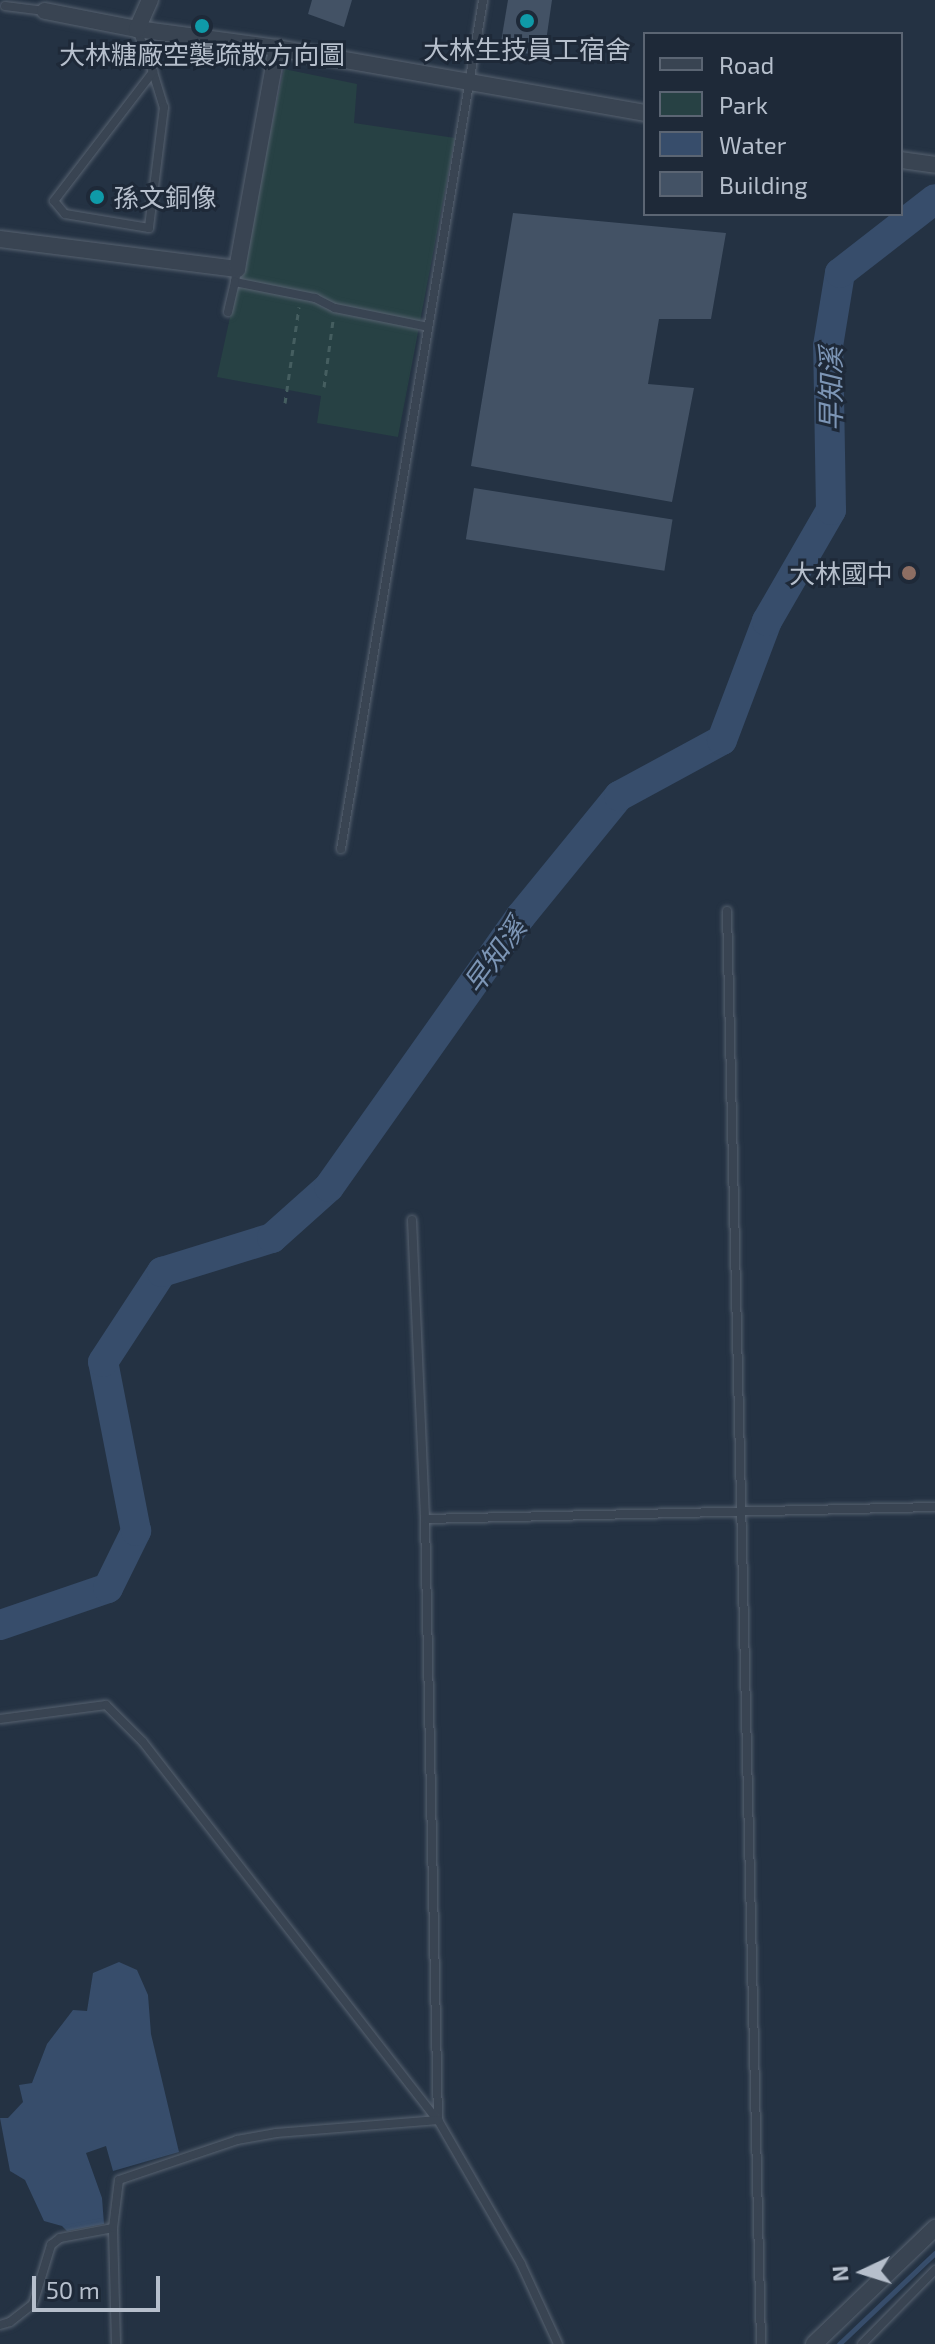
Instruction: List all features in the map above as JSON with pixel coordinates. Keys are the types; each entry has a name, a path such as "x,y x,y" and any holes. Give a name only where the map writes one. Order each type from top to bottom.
{"street":[{"path":"137,29 150,0"},
{"path":"45,11 643,113"},
{"path":"0,239 236,276 277,48"},
{"path":"903,160 931,165"},
{"path":"814,2344 935,2228"}],"lane":[{"path":"341,849 483,0"},
{"path":"4,7 45,11"},
{"path":"137,29 153,72 164,107 149,228 65,214 54,201 153,72"},
{"path":"228,312 236,276 335,308 428,327"},
{"path":"727,911 744,1511 761,2344"},
{"path":"412,1220 425,1519 438,2120"},
{"path":"425,1519 935,1507"},
{"path":"0,1719 106,1705 143,1742 438,2120 521,2264 558,2344"},
{"path":"116,2344 113,2228 119,2180 237,2140 276,2133 438,2120"},
{"path":"0,2325 10,2322 33,2304 51,2245 60,2238 113,2228"},
{"path":"862,2344 935,2270"}],"path":[{"path":"285,403 301,295"},
{"path":"324,387 335,308"}],"green space":[{"path":"284,69 357,84 354,123 455,138 398,437 317,423 321,396 217,377"}],"water":[{"path":"119,1962 137,1970 148,1995 151,2034 179,2152 113,2171 106,2146 86,2153 102,2198 104,2224 67,2231 62,2226 44,2221 25,2180 10,2171 0,2118 8,2118 23,2102 19,2085 32,2083 47,2044 73,2010 87,2011 93,1973"}],"building":[{"path":"312,0 352,0 344,27 308,14"},
{"name":"大林生技員工宿舍","path":"508,0 552,0 544,55 521,53 501,42"},
{"path":"513,213 726,233 711,319 659,319 648,384 694,388 672,502 471,466"},
{"path":"474,488 673,519 664,571 466,539"}],"waterway":[{"name":"早知溪","path":"0,1625 108,1588 136,1531 103,1362 162,1272 272,1238 329,1187 521,916 619,796 722,740 767,621 831,510 828,346 840,273 935,199"},
{"path":"839,2344 935,2253"}],"place":[{"name":"大林生技員工宿舍","path":"527,21"},
{"name":"大林糖廠空襲疏散方向圖","path":"202,26"},
{"name":"孫文銅像","path":"97,197"},
{"name":"大林國中","path":"909,573"}]}
